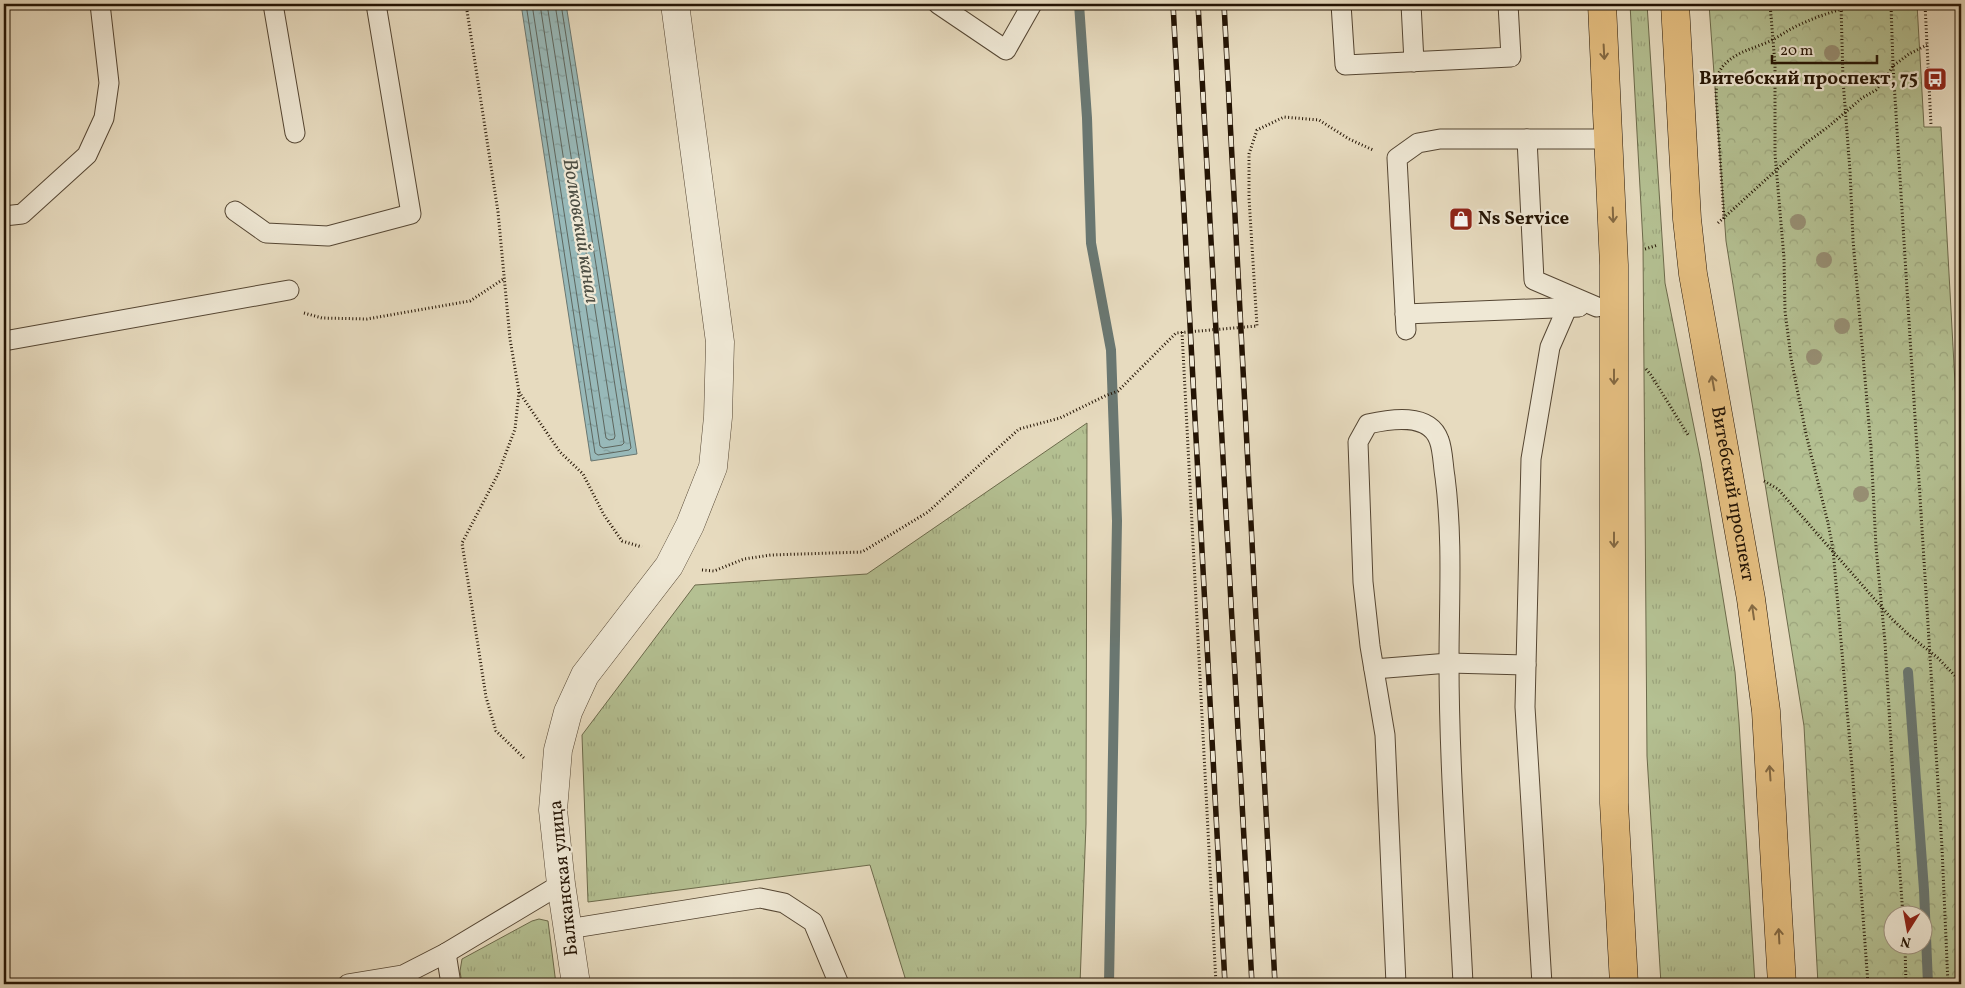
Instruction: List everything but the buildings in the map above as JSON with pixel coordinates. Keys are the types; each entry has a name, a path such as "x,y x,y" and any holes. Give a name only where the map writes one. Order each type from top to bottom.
{"main road":[{"path":"1602,4 1614,265 1606,307 1614,803 1624,984"},
{"name":"Витебский проспект","path":"1675,4 1690,242 1695,284 1751,599 1763,684 1771,781 1782,984"}],"street":[{"name":"Балканская улица","path":"576,984 561,884 553,810 558,750 568,712 584,675 672,561 690,525 713,467 718,417 720,342 674,4"}],"lane":[{"path":"4,216 22,214 87,156 104,118 109,83 100,4"},
{"path":"273,4 295,133"},
{"path":"235,211 266,233 328,236 411,214 376,4"},
{"path":"938,4 1006,50 1032,4"},
{"path":"1341,4 1344,65 1511,57 1508,4"},
{"path":"1411,4 1414,62"},
{"path":"1606,307 1535,309 1406,322 1397,158 1418,143 1440,139 1609,139"},
{"path":"1527,139 1535,309"},
{"path":"1534,280 1606,307"},
{"path":"4,341 289,290"},
{"path":"1542,984 1525,706 1531,459 1550,346 1568,308"},
{"path":"1396,984 1385,735 1363,582 1358,442 1368,424 1390,419 1411,419 1429,426 1439,439 1450,517 1449,663 1452,796 1463,984"},
{"path":"1374,669 1449,663 1526,665"},
{"path":"348,984 404,975 446,953 561,884"},
{"path":"568,929 760,898 784,902 813,922 839,984"},
{"path":"446,953 451,984"}],"path":[{"path":"466,4 498,212 510,339 519,392 515,429 498,474 462,543 486,697 496,731 521,754 554,793"},
{"path":"1770,4 1775,64 1776,171 1784,258 1785,311 1791,358 1806,434 1833,550 1852,766 1868,984"},
{"path":"1841,4 1843,80 1860,337 1871,448 1876,547 1885,642 1903,906"},
{"path":"1724,220 1716,94 1717,75 1733,57 1773,39 1799,24 1841,9 1863,4"},
{"path":"1891,4 1893,66 1942,848 1948,984"},
{"path":"1925,4 1931,125"},
{"path":"1614,265 1651,246 1690,242 1724,220 1806,143 1862,98 1876,90 1893,66 1909,54 1927,45"},
{"path":"519,392 560,452 583,474 604,515 622,540 672,561 714,571 744,559 771,555 862,552 928,512 1019,429 1060,418 1105,396 1118,392 1176,333 1256,326 1249,198 1249,154 1257,130 1284,117 1319,120 1367,148 1397,158"},
{"path":"289,290 301,312 322,318 367,319 470,301 504,278"},
{"path":"1182,332 1216,984"},
{"path":"1905,956 1906,984"}],"green space":[{"path":"1630,4 1647,4 1665,283 1701,462 1735,672 1755,984 1661,984 1647,756 1643,243"},
{"path":"1709,4 1917,4 1924,127 1941,127 1961,493 1961,984 1818,984 1804,726 1726,241"},
{"path":"1087,423 1086,824 1080,984 907,984 870,865 588,902 582,735 695,585 867,574"},
{"path":"539,919 548,921 556,984 462,984 460,971 462,959"}],"water":[{"name":"Волковский канал","path":"521,4 566,4 637,454 591,461"}],"waterway":[{"path":"1079,4 1087,118 1091,243 1111,350 1117,521 1109,984"},
{"path":"1908,672 1924,890 1928,984"}],"railway":[{"path":"1173,4 1225,984"},
{"path":"1198,4 1252,984"},
{"path":"1224,4 1275,984"}],"place":[{"name":"Витебский проспект, 75","path":"1935,79"},
{"name":"Ns Service","path":"1461,219"}]}
